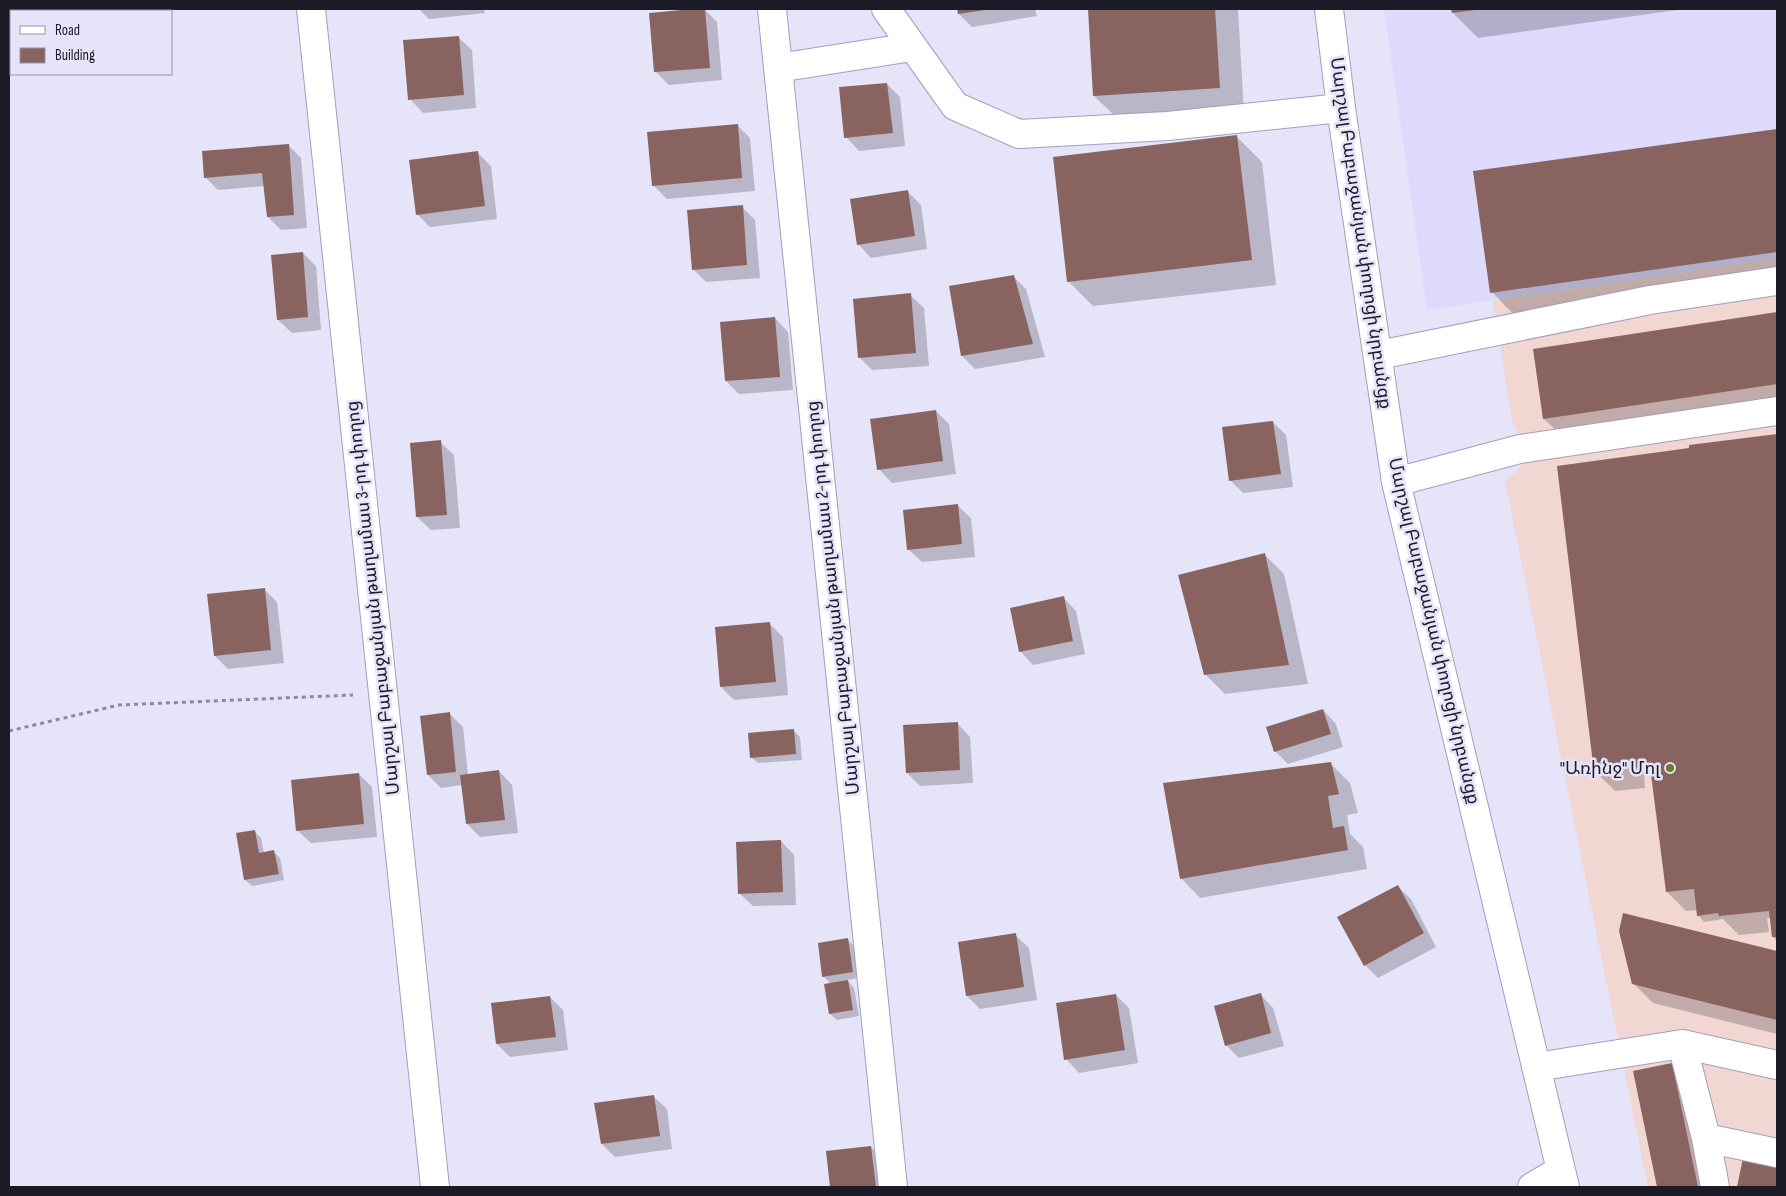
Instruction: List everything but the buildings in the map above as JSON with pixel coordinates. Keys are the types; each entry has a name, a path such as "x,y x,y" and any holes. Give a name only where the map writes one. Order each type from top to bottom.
{"street":[{"name":"Մարշալ Բաբաջանյան թաղամաս 3-րդ փողոց","path":"311,9 435,1187"},
{"name":"Մարշալ Բաբաջանյան թաղամաս 2-րդ փողոց","path":"772,9 893,1187"},
{"path":"886,9 955,106 1019,134 1168,126 1342,108"},
{"name":"Մարշալ Բաբաջանյան փողոցի նրբանցք","path":"1329,9 1396,482 1563,1178"},
{"path":"778,68 912,46"},
{"path":"1378,355 1650,300 1777,281"},
{"path":"1396,482 1520,449 1777,411"},
{"path":"1682,1044 1706,1138 1715,1187"},
{"path":"1536,1066 1682,1044 1777,1065"},
{"path":"1706,1138 1777,1153"},
{"path":"1532,1187 1563,1178"}],"path":[{"path":"9,732 119,705 384,694"}],"shaded area":[{"path":"1384,9 1777,9 1777,258 1427,310"},
{"name":"\"Առինջ\" Մոլ","path":"1777,258 1777,1187 1648,1187 1505,481 1522,466 1519,435 1512,422 1493,301"}],"place":[{"name":"\"Առինջ\" Մոլ","path":"1670,768"}]}
